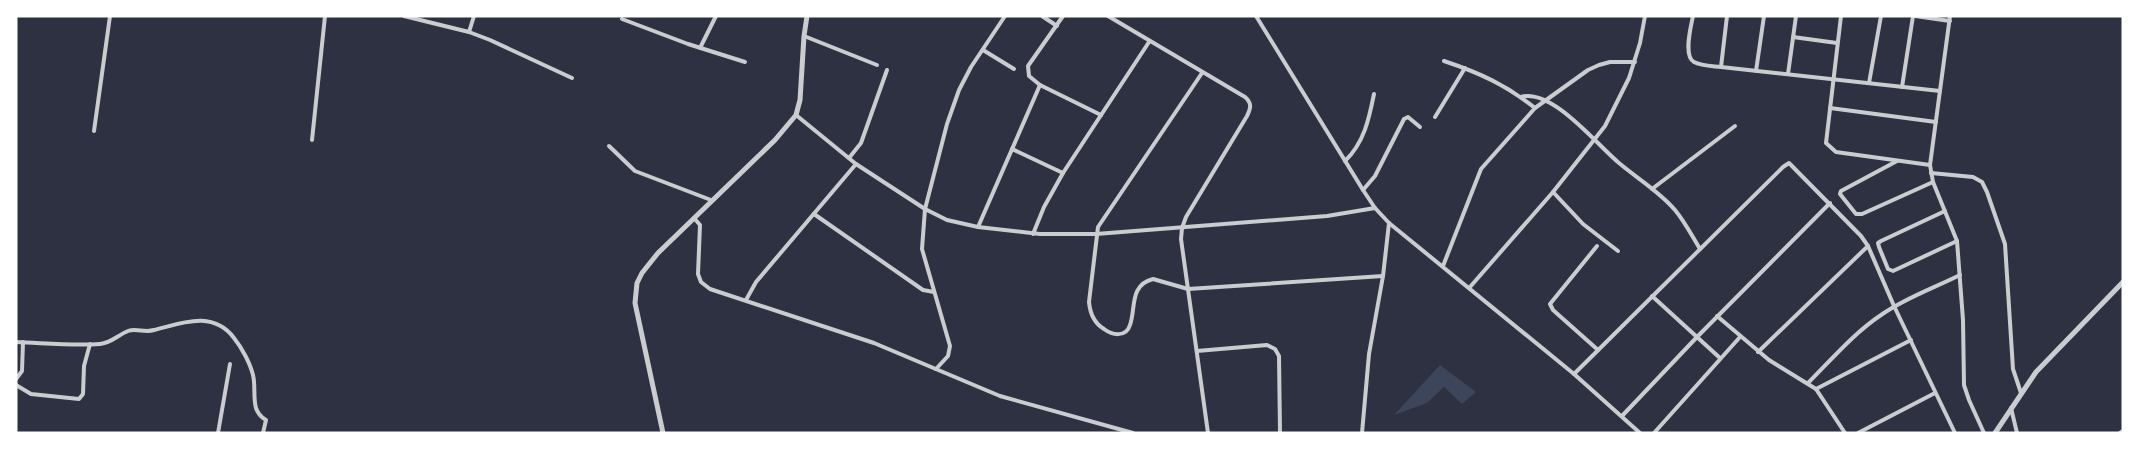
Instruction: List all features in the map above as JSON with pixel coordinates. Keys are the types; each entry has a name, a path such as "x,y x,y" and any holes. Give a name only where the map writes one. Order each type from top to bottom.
{"street":[{"path":"94,131 110,16"},
{"path":"312,140 325,16"},
{"path":"404,16 469,32 506,46 572,78"},
{"path":"469,32 474,16"},
{"path":"700,48 716,16"},
{"path":"663,433 637,314 635,293 637,282 645,269 711,200 775,140 796,115 800,100 804,36 808,16"},
{"path":"936,369 948,356 950,350 922,250 924,209 947,124 957,96 965,78 1005,16"},
{"path":"1042,16 1056,26"},
{"path":"1063,16 1028,66 1029,76 1040,84 1101,115"},
{"path":"1108,16 1149,42 1245,97 1251,106 1247,116 1186,217 1182,228 1188,289 1208,433"},
{"path":"1256,16 1375,208 1389,223 1470,287 1574,374 1640,433"},
{"path":"1470,287 1553,192 1595,140 1624,91 1635,62 1645,16"},
{"path":"1693,16 1688,56 1696,62 1721,67 1940,91"},
{"path":"1721,67 1727,16"},
{"path":"1756,71 1764,16"},
{"path":"1788,74 1796,16"},
{"path":"1841,16 1825,140 1831,150 1930,166"},
{"path":"1869,83 1881,16"},
{"path":"1902,86 1914,16 1950,18 1930,166 1933,182 1957,241 1964,385 1984,433"},
{"path":"622,19 700,48 745,62"},
{"path":"804,36 877,65"},
{"path":"1793,37 1838,43"},
{"path":"1033,234 1044,207 1064,173 1149,42"},
{"path":"983,50 1014,69"},
{"path":"1444,61 1500,83 1535,108"},
{"path":"1443,266 1481,169 1535,108 1599,65 1615,61 1635,62"},
{"path":"1435,117 1465,68"},
{"path":"849,158 860,143 887,70"},
{"path":"1202,73 1098,227 1089,302 1093,317 1103,329 1118,335 1127,331 1130,325 1135,296 1149,280 1158,279 1176,287 1188,289 1383,276"},
{"path":"978,227 1040,84"},
{"path":"1345,161 1363,138 1374,94"},
{"path":"1521,97 1535,96 1545,100 1579,124 1619,163 1676,210 1700,249"},
{"path":"1830,108 1936,122"},
{"path":"796,115 856,164 924,209 947,220 978,227 1033,234 1096,234 1335,216 1375,208"},
{"path":"1363,190 1375,176 1404,119 1410,119 1420,127"},
{"path":"1652,189 1735,126"},
{"path":"609,146 635,171 711,200"},
{"path":"1012,149 1064,173"},
{"path":"1897,161 1841,191 1840,194 1856,214 1862,214 1933,182"},
{"path":"746,300 756,282 856,164"},
{"path":"1574,374 1786,164 1793,164 1861,236 1868,246 1894,306 1955,433"},
{"path":"1931,173 1973,177 1982,182 1987,192 2006,252 2013,369 2021,392"},
{"path":"1553,192 1583,224 1618,251"},
{"path":"1622,416 1697,336 1830,203"},
{"path":"1945,212 1878,243 1888,269 1893,271 1957,241"},
{"path":"814,214 923,290 934,292"},
{"path":"694,218 700,225 698,274 701,282 710,289 874,343 1000,396 1133,433"},
{"path":"1362,433 1369,354 1383,276 1389,223"},
{"path":"1597,246 1552,300 1550,306 1598,350"},
{"path":"1758,352 1868,246"},
{"path":"1808,383 1868,324 1894,306 1960,275"},
{"path":"1995,433 2021,392 2055,350 2123,282"},
{"path":"1652,296 1720,358"},
{"path":"1717,316 1758,352 1816,389 1845,433"},
{"path":"16,342 90,344 108,342 131,331 156,330 182,322 206,320 220,325 236,341 252,370 255,407 258,414 266,420 263,433"},
{"path":"1654,433 1740,337"},
{"path":"1816,389 1911,340"},
{"path":"16,379 22,371 23,342"},
{"path":"16,385 31,394 79,399 83,394 84,366 90,344"},
{"path":"1197,350 1267,345 1275,349 1279,356 1280,433"},
{"path":"218,433 230,364"},
{"path":"1858,433 1935,393"},
{"path":"2010,408 2017,433"}],"shaded area":[{"path":"1440,365 1476,392 1462,404 1444,387 1427,403 1394,415"}]}
